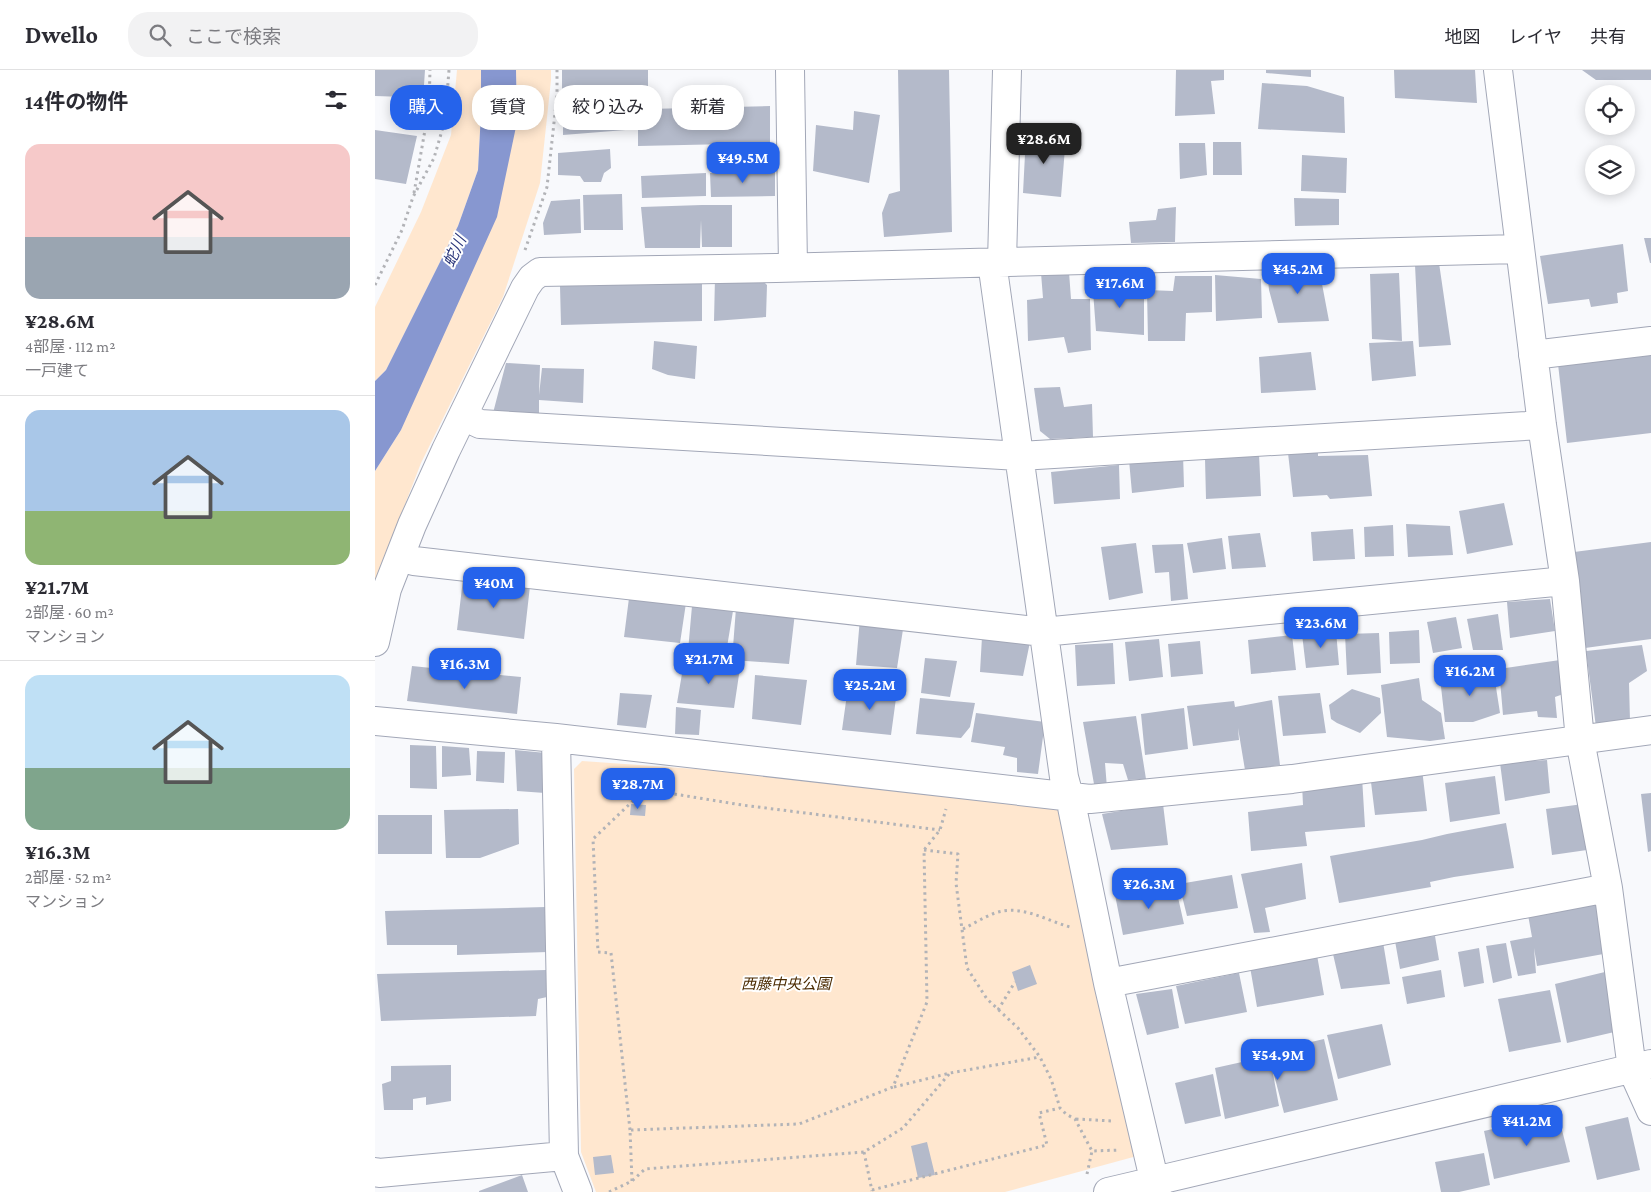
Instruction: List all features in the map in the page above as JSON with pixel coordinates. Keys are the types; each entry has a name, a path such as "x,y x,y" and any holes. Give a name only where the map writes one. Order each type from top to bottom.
{"street":[{"path":"790,70 793,267"},
{"path":"1007,70 997,262 1020,456 1064,777 1070,797 1109,983 1149,1187"},
{"path":"1497,70 1542,425 1565,581 1580,740 1641,1067 1651,1110"},
{"path":"375,642 387,589 412,525 525,288 532,278 540,272 1519,249"},
{"path":"1533,355 1651,341"},
{"path":"463,416 480,424 1020,456 1542,425"},
{"path":"400,557 414,561 1043,632 1565,581"},
{"path":"375,722 556,738 1090,799 1291,779 1651,730"},
{"path":"556,738 565,1156 578,1192"},
{"path":"1109,983 1608,888"},
{"path":"1109,1192 1149,1187 1641,1067"},
{"path":"375,1172 565,1156"}],"path":[{"path":"375,285 402,230 413,197 429,107 430,70"},
{"path":"413,197 434,158 445,120 449,70"},
{"path":"668,793 675,775"},
{"path":"632,1181 630,1130 611,953 598,952 593,839 635,799 668,793 742,805 940,830"},
{"path":"893,1087 927,1002 924,850 940,830 948,801"},
{"path":"924,850 958,854 956,883 967,968 987,999 1018,1028 1040,1057 1051,1079 1060,1108 1075,1119 1112,1121 1115,1128"},
{"path":"963,929 995,913 1009,910 1024,911 1065,926"},
{"path":"997,1010 1015,982"},
{"path":"630,1130 799,1124 893,1087 950,1073 1040,1057"},
{"path":"609,1192 632,1181 645,1169 864,1152 903,1128 950,1073"},
{"path":"864,1152 872,1191 1047,1145 1039,1113 1060,1108"},
{"path":"1075,1119 1092,1151 1087,1174"},
{"path":"1092,1151 1125,1149 1121,1160 1123,1166 1149,1187"}],"green space":[{"path":"457,70 481,70 481,85 472,85 472,130 480,130 478,170 458,226 386,370 375,381 375,307 421,212 451,130 462,130 462,85 456,85"},
{"path":"516,70 551,70 540,183 503,297 421,463 375,582 375,471 401,430 514,130 544,130 544,85 516,85"},
{"name":"西藤中央公園","path":"582,761 952,787 1067,802 1137,1156 1005,1192 596,1192 581,1152 574,769"}],"water":[{"path":"481,70 516,70 516,85 481,85"},
{"name":"蛇川","path":"480,130 515,130 497,217 401,430 375,471 375,381 386,370 458,226 478,170"}],"building":[{"path":"375,70 425,70 424,85 390,85 390,96 375,96"},
{"path":"562,70 648,70 648,85 562,85"},
{"path":"898,70 949,70 952,232 884,237 882,213 889,194 900,191"},
{"path":"1176,70 1224,70 1224,80 1211,81 1215,114 1175,116"},
{"path":"1266,70 1311,70 1311,77 1266,73"},
{"path":"1394,70 1475,70 1477,103 1395,98"},
{"path":"1582,70 1651,70 1651,80 1596,80"},
{"path":"1262,83 1307,86 1344,97 1345,133 1258,129"},
{"path":"770,106 770,143 638,146 638,130 662,130 662,109 672,108 672,130 744,130 744,107"},
{"path":"854,111 880,115 869,183 813,171 816,125 853,130"},
{"path":"375,130 417,136 406,184 375,179"},
{"path":"563,130 626,130 563,135"},
{"path":"1026,135 1066,136 1061,197 1023,193"},
{"path":"1213,142 1241,142 1242,175 1213,175"},
{"path":"1179,143 1205,143 1207,175 1180,179"},
{"path":"610,149 611,168 604,173 601,182 584,182 580,176 558,175 558,153"},
{"path":"1302,155 1347,158 1346,193 1301,191"},
{"path":"775,172 775,196 711,197 710,173"},
{"path":"706,173 706,196 642,198 641,176"},
{"path":"622,194 623,230 584,230 583,195"},
{"path":"1294,198 1339,199 1339,225 1295,226"},
{"path":"580,199 581,233 544,235 543,223 551,201"},
{"path":"732,205 732,247 702,247 701,220 700,248 645,248 641,207"},
{"path":"1176,207 1175,242 1131,243 1129,222 1156,220 1158,209"},
{"path":"1644,238 1651,238 1651,263 1650,263"},
{"path":"1623,244 1628,291 1617,293 1618,303 1591,307 1589,299 1548,304 1540,256"},
{"path":"1439,263 1451,345 1419,347 1415,265"},
{"path":"1319,268 1329,321 1278,323 1269,290 1267,269"},
{"path":"1069,272 1071,299 1090,299 1091,350 1068,353 1064,337 1028,341 1027,300 1043,298 1041,273"},
{"path":"1399,273 1402,341 1372,339 1370,274"},
{"path":"1215,275 1261,279 1262,318 1216,321"},
{"path":"758,276 767,285 766,317 714,321 715,277"},
{"path":"1175,276 1212,276 1212,312 1186,313 1185,341 1148,341 1147,290 1173,291"},
{"path":"702,282 702,321 561,325 560,286"},
{"path":"1144,283 1144,335 1096,331 1093,291 1109,286"},
{"path":"654,341 697,346 695,379 668,375 652,369"},
{"path":"1413,341 1416,376 1372,381 1369,343"},
{"path":"1311,352 1316,390 1261,393 1259,357"},
{"path":"1651,352 1651,433 1567,443 1558,364"},
{"path":"506,363 540,365 539,395 542,368 584,369 583,403 539,400 539,415 493,413"},
{"path":"1060,387 1064,407 1092,404 1093,437 1050,439 1040,431 1034,388"},
{"path":"1318,451 1318,456 1368,455 1372,496 1330,499 1327,495 1293,497 1288,453"},
{"path":"1183,454 1184,487 1132,493 1129,460"},
{"path":"1259,454 1261,496 1206,499 1205,459"},
{"path":"1119,465 1120,499 1054,504 1051,472"},
{"path":"1504,503 1513,545 1467,554 1459,511"},
{"path":"1406,524 1450,526 1453,555 1408,557"},
{"path":"1393,525 1394,556 1365,557 1364,527"},
{"path":"1353,529 1355,559 1313,561 1311,532"},
{"path":"1260,533 1266,567 1232,569 1228,536"},
{"path":"1222,538 1226,569 1193,573 1187,543"},
{"path":"1651,542 1651,639 1585,648 1574,552"},
{"path":"1136,543 1143,593 1109,600 1101,547"},
{"path":"1183,544 1188,599 1171,601 1169,572 1155,573 1152,545"},
{"path":"463,579 530,586 524,639 457,630"},
{"path":"629,598 686,603 680,643 624,637"},
{"path":"1550,599 1555,631 1510,638 1507,602"},
{"path":"692,606 733,611 726,653 688,651"},
{"path":"736,608 795,613 789,664 732,660"},
{"path":"1498,614 1503,650 1473,650 1467,619"},
{"path":"1456,617 1462,648 1433,653 1427,622"},
{"path":"860,618 904,623 897,668 856,665"},
{"path":"1419,630 1420,663 1390,664 1389,632"},
{"path":"1336,631 1339,665 1306,668 1302,634"},
{"path":"1379,633 1381,673 1347,675 1345,634"},
{"path":"1292,635 1296,670 1251,674 1248,640"},
{"path":"982,637 1030,642 1023,676 980,672"},
{"path":"1159,639 1163,677 1129,681 1125,642"},
{"path":"1200,641 1203,674 1171,677 1168,644"},
{"path":"1113,643 1115,684 1077,686 1075,645"},
{"path":"1642,645 1647,671 1629,683 1630,721 1596,727 1586,651"},
{"path":"925,658 957,661 950,697 921,693"},
{"path":"1560,660 1566,693 1555,697 1557,718 1538,717 1537,711 1503,715 1499,669"},
{"path":"684,662 740,668 734,708 677,703"},
{"path":"412,666 521,677 517,714 407,701"},
{"path":"1493,668 1500,713 1473,722 1445,722 1440,678"},
{"path":"755,675 807,680 801,725 752,719"},
{"path":"1419,678 1422,700 1441,713 1445,739 1430,741 1387,737 1381,685"},
{"path":"848,687 897,691 891,735 842,730"},
{"path":"1352,689 1380,698 1381,713 1360,733 1331,719 1329,705"},
{"path":"620,693 652,695 646,728 617,725"},
{"path":"1320,693 1326,733 1283,736 1278,696"},
{"path":"920,698 975,703 970,727 961,738 916,734"},
{"path":"1272,700 1280,765 1245,770 1238,728 1239,740 1193,746 1187,706 1234,701 1235,707"},
{"path":"676,707 701,710 699,735 675,734"},
{"path":"1184,708 1188,749 1145,755 1141,714"},
{"path":"976,713 1045,722 1038,774 1017,772 1017,758 1003,755 1005,747 971,742"},
{"path":"1136,716 1146,779 1128,780 1123,764 1105,763 1107,788 1094,784 1083,722"},
{"path":"410,745 436,746 437,789 410,788"},
{"path":"442,746 469,748 471,775 442,777"},
{"path":"515,750 546,753 545,793 517,791"},
{"path":"477,751 505,752 504,783 476,781"},
{"path":"1547,760 1550,793 1505,801 1500,763"},
{"path":"1422,769 1427,811 1375,815 1370,774"},
{"path":"1495,776 1500,814 1450,822 1445,783"},
{"path":"1362,777 1365,827 1305,832 1307,846 1251,851 1248,812 1303,805 1302,784"},
{"path":"1651,793 1651,851 1648,852 1641,794"},
{"path":"631,804 646,805 645,816 630,815"},
{"path":"1163,804 1168,845 1111,850 1102,814"},
{"path":"1583,804 1587,850 1552,855 1546,809"},
{"path":"518,809 519,844 480,858 446,858 444,810"},
{"path":"378,815 432,815 432,854 378,854"},
{"path":"1506,823 1514,868 1454,877 1430,882 1431,887 1339,903 1330,856"},
{"path":"1302,863 1306,899 1265,908 1270,932 1254,933 1241,874"},
{"path":"1232,875 1238,908 1187,916 1179,884"},
{"path":"1175,884 1184,924 1123,935 1115,895"},
{"path":"1599,902 1609,953 1537,966 1534,948 1536,973 1518,976 1510,941 1532,937 1528,915"},
{"path":"546,907 548,952 457,955 457,945 387,945 385,911"},
{"path":"1435,936 1439,960 1400,969 1395,941"},
{"path":"1383,942 1390,984 1341,989 1333,954"},
{"path":"1506,943 1512,978 1493,983 1486,946"},
{"path":"1479,948 1484,983 1464,987 1458,952"},
{"path":"1317,955 1324,995 1257,1007 1250,967"},
{"path":"1030,965 1037,984 1018,991 1012,972"},
{"path":"546,970 547,997 538,999 536,1016 381,1021 377,974"},
{"path":"1441,970 1445,997 1407,1004 1402,977"},
{"path":"1609,971 1623,1030 1567,1043 1555,984"},
{"path":"1239,973 1247,1012 1185,1024 1176,986"},
{"path":"1172,989 1179,1028 1147,1035 1136,994"},
{"path":"1550,990 1561,1042 1509,1052 1498,999"},
{"path":"1382,1024 1391,1065 1338,1079 1327,1035"},
{"path":"1324,1039 1338,1100 1284,1113 1271,1063 1279,1106 1225,1119 1215,1068 1269,1056 1268,1052"},
{"path":"451,1065 451,1101 426,1105 426,1097 413,1099 413,1110 384,1110 382,1084 391,1081 391,1066"},
{"path":"1213,1074 1221,1116 1185,1124 1175,1083"},
{"path":"1558,1114 1570,1162 1494,1179 1484,1131"},
{"path":"1628,1117 1640,1170 1597,1180 1585,1127"},
{"path":"927,1142 935,1175 918,1178 911,1146"},
{"path":"1484,1153 1490,1185 1459,1192 1441,1192 1435,1162"},
{"path":"611,1155 614,1173 595,1175 593,1157"},
{"path":"522,1175 528,1192 479,1192 479,1191"}]}
